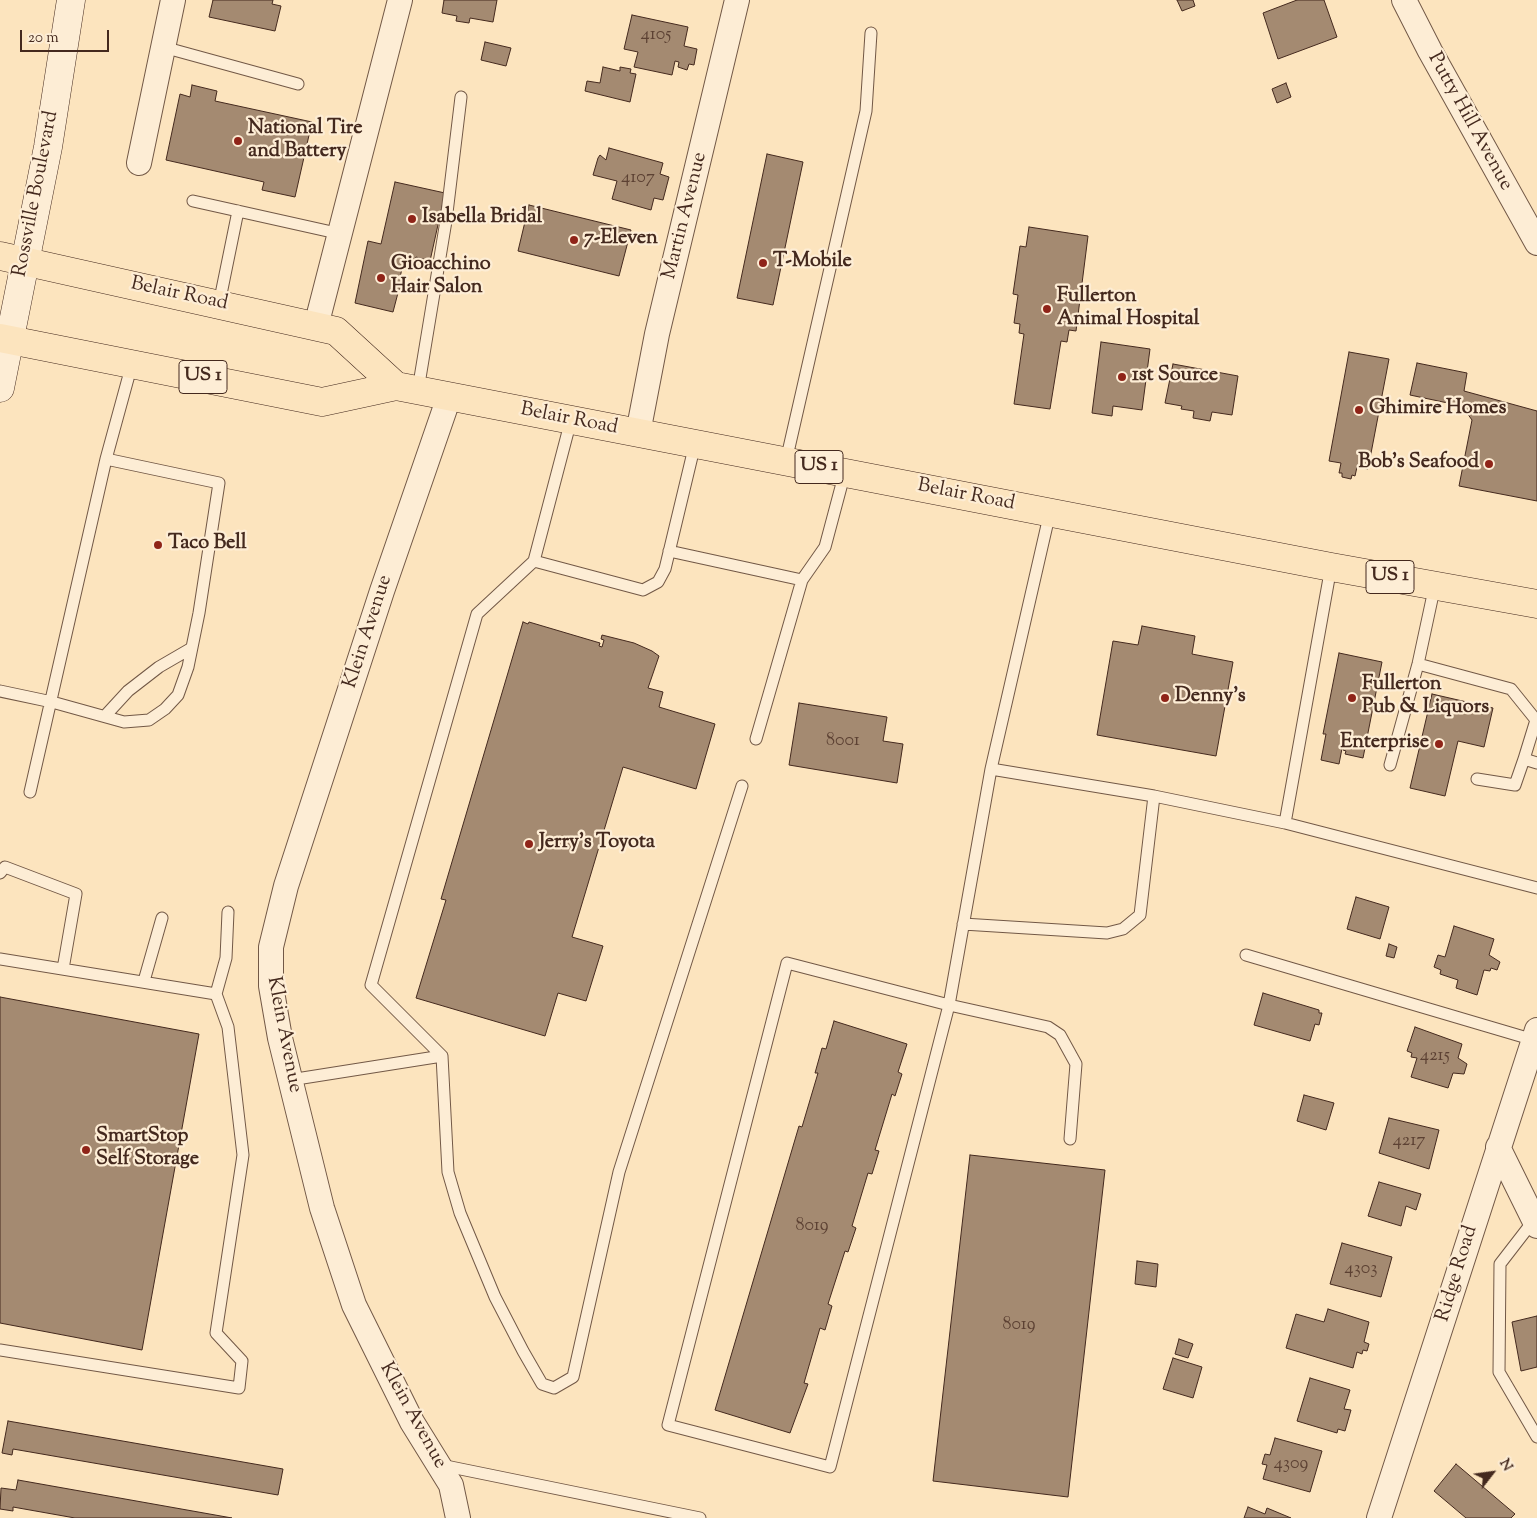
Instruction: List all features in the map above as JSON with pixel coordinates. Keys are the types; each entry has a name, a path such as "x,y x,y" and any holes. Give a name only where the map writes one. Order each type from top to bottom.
{"highway":[{"name":"Belair Road","path":"12,258 336,331 407,388"},
{"name":"Belair Road","path":"4,339 322,402 407,388 1330,566 1537,604"}],"main road":[{"name":"Rossville Boulevard","path":"0,388 12,258 48,147 71,0"}],"street":[{"path":"139,163 173,0"},
{"path":"316,326 400,0"},
{"name":"Martin Avenue","path":"638,433 657,334 737,0"},
{"name":"Putty Hill Avenue","path":"1404,0 1430,52 1537,243"},
{"name":"Klein Avenue","path":"449,397 382,591 286,886 271,947 271,986 290,1080 322,1208 354,1305 412,1422 451,1485 458,1518"},
{"name":"Ridge Road","path":"1379,1518 1498,1147 1536,1035"},
{"path":"1498,1147 1536,1223"}],"lane":[{"path":"786,461 866,111 870,33"},
{"path":"163,47 298,84"},
{"path":"407,388 446,221 461,96"},
{"path":"193,201 341,234"},
{"path":"218,304 238,211"},
{"path":"30,792 106,459 132,363"},
{"path":"571,420 534,561 476,614 371,986 442,1056 448,1172 460,1213 495,1297 523,1351 542,1384 554,1388 573,1377 619,1172 742,786"},
{"path":"534,561 643,590 658,582 665,569 695,444"},
{"path":"0,691 52,702 124,722 150,720 165,709 178,695 188,667 190,649 199,613 219,483 106,459"},
{"path":"756,739 802,580 825,547 845,472"},
{"path":"1050,512 991,769 949,1005 830,1467 668,1425 787,962 949,1005 1048,1026 1060,1035 1076,1064 1070,1140"},
{"path":"669,552 802,580"},
{"path":"1285,823 1330,566"},
{"path":"1390,765 1418,664 1435,585"},
{"path":"105,716 128,691 159,668 190,649"},
{"path":"1418,664 1511,689 1536,720 1515,785 1477,779"},
{"path":"1524,759 1537,763"},
{"path":"991,769 1154,796 1285,823 1537,888"},
{"path":"963,924 1107,933 1123,929 1140,915 1154,796"},
{"path":"0,873 5,867 76,894 62,969"},
{"path":"0,1350 239,1388 242,1361 216,1333 243,1155 228,1027 216,994 226,958 228,912"},
{"path":"144,980 162,918"},
{"path":"1246,955 1536,1035"},
{"path":"0,959 144,980 216,994"},
{"path":"290,1080 442,1056"},
{"path":"1536,1223 1500,1264 1499,1372 1537,1437"},
{"path":"439,1465 700,1518"}],"building":[{"path":"213,0 273,0 272,4 281,6 275,31 209,17"},
{"path":"444,0 497,0 493,22 470,18 469,23 456,21 457,16 442,13"},
{"path":"1177,0 1193,0 1195,6 1182,11"},
{"path":"1297,0 1324,0 1337,37 1278,59 1263,13"},
{"path":"632,15 688,27 684,46 697,49 694,65 689,64 687,70 678,67 679,62 675,61 672,75 634,67 638,52 624,49"},
{"path":"485,42 511,48 506,66 481,60"},
{"path":"603,67 620,71 620,67 631,69 630,73 636,74 630,102 585,91 587,81 600,83"},
{"path":"1286,83 1291,97 1277,103 1272,89"},
{"name":"National Tire and Battery","path":"192,85 217,91 215,101 312,122 295,197 262,190 264,182 166,160 180,94 190,97"},
{"path":"609,148 663,163 660,174 669,177 663,200 654,198 651,210 612,199 617,181 593,175 598,158 600,155 606,160"},
{"path":"767,154 803,162 773,305 737,298"},
{"path":"395,182 445,193 430,261 416,257 415,261 404,258 400,278 405,279 402,289 399,289 393,312 355,303 368,241 381,244"},
{"name":"7-Eleven","path":"529,205 631,230 619,276 518,251"},
{"name":"Fullerton Animal Hospital","path":"1029,227 1088,236 1076,331 1069,330 1067,342 1061,341 1050,409 1014,404 1024,334 1019,333 1020,324 1014,323 1018,295 1013,294 1020,246 1026,247"},
{"name":"1st Source","path":"1101,342 1150,349 1142,410 1113,406 1112,416 1092,413"},
{"name":"Ghimire Homes","path":"1349,352 1389,359 1368,469 1357,467 1355,476 1352,475 1351,479 1342,477 1342,473 1339,473 1341,463 1329,461"},
{"path":"1417,363 1467,373 1464,391 1537,411 1537,501 1459,486 1472,420 1462,406 1410,395"},
{"path":"1173,364 1238,376 1232,415 1212,412 1210,421 1193,418 1194,411 1181,409 1182,406 1165,403"},
{"name":"Jerry's Toyota","path":"523,622 528,624 529,622 600,643 599,646 602,647 604,640 601,639 602,635 634,643 652,651 659,656 648,688 663,692 659,707 715,724 696,789 623,767 572,937 603,946 586,1001 558,993 545,1036 416,998 446,900 441,899"},
{"name":"Denny's","path":"1142,626 1195,636 1192,654 1233,662 1216,756 1097,735 1113,641 1138,645"},
{"name":"Fullerton Pub & Liquors","path":"1339,653 1382,662 1363,758 1345,754 1346,751 1343,750 1346,739 1344,738 1339,764 1321,760 1326,734 1323,734"},
{"name":"Enterprise","path":"1432,694 1493,708 1484,747 1458,741 1445,796 1410,788"},
{"path":"799,703 887,717 883,741 903,744 897,783 789,765"},
{"path":"1356,897 1389,907 1380,939 1347,929"},
{"path":"1454,926 1494,939 1489,955 1500,962 1497,970 1491,968 1490,971 1484,970 1477,995 1456,988 1458,980 1440,974 1441,970 1434,967 1438,955 1445,957"},
{"path":"1389,944 1397,947 1394,958 1386,956"},
{"path":"1263,993 1319,1010 1319,1013 1322,1013 1319,1025 1315,1024 1310,1041 1254,1025"},
{"path":"0,997 199,1034 142,1350 0,1323"},
{"path":"834,1021 907,1044 898,1072 902,1074 895,1096 892,1094 875,1150 879,1151 872,1174 868,1173 852,1226 856,1228 848,1252 845,1251 828,1304 832,1306 825,1330 820,1328 804,1383 808,1384 790,1433 715,1410 799,1126 802,1127 818,1073 815,1073 822,1048 826,1049"},
{"path":"1415,1027 1462,1044 1458,1058 1467,1064 1464,1074 1453,1073 1448,1088 1411,1077 1417,1058 1411,1057 1412,1053 1407,1051"},
{"path":"1304,1095 1334,1103 1326,1130 1297,1121"},
{"path":"1389,1118 1439,1130 1429,1169 1379,1153"},
{"path":"970,1155 1105,1170 1068,1497 933,1481"},
{"path":"1379,1182 1421,1194 1416,1210 1406,1206 1401,1226 1368,1216"},
{"path":"1342,1243 1392,1257 1381,1297 1330,1284"},
{"path":"1137,1261 1158,1264 1156,1287 1135,1284"},
{"path":"1328,1309 1369,1322 1364,1342 1369,1344 1367,1351 1363,1350 1362,1354 1357,1352 1353,1368 1286,1348 1296,1314 1324,1322"},
{"path":"1537,1316 1537,1367 1521,1371 1512,1322"},
{"path":"1179,1339 1193,1344 1188,1358 1175,1354"},
{"path":"1173,1358 1202,1367 1193,1398 1163,1389"},
{"path":"1310,1378 1350,1390 1344,1409 1351,1410 1345,1431 1338,1429 1337,1433 1297,1421"},
{"path":"8,1421 283,1469 278,1495 13,1449 12,1455 2,1453"},
{"path":"1275,1438 1322,1451 1310,1492 1263,1479 1267,1465 1262,1464 1265,1454 1270,1455"},
{"path":"1456,1464 1515,1514 1511,1518 1466,1518 1434,1491"},
{"path":"18,1480 232,1518 75,1518 13,1507 13,1511 0,1509 1,1488 16,1490"},
{"path":"1248,1507 1265,1514 1267,1508 1291,1518 1244,1518"}],"place":[{"name":"National Tire and Battery","path":"238,141"},
{"name":"Isabella Bridal","path":"412,219"},
{"name":"7-Eleven","path":"574,240"},
{"name":"T-Mobile","path":"763,263"},
{"name":"Gioacchino Hair Salon","path":"381,278"},
{"name":"Fullerton Animal Hospital","path":"1047,309"},
{"name":"1st Source","path":"1122,377"},
{"name":"Ghimire Homes","path":"1359,410"},
{"name":"Bob's Seafood","path":"1489,464"},
{"name":"Taco Bell","path":"158,545"},
{"name":"Denny's","path":"1165,698"},
{"name":"Fullerton Pub & Liquors","path":"1352,698"},
{"name":"Enterprise","path":"1439,744"},
{"name":"Jerry's Toyota","path":"529,844"},
{"name":"SmartStop Self Storage","path":"86,1150"}]}
